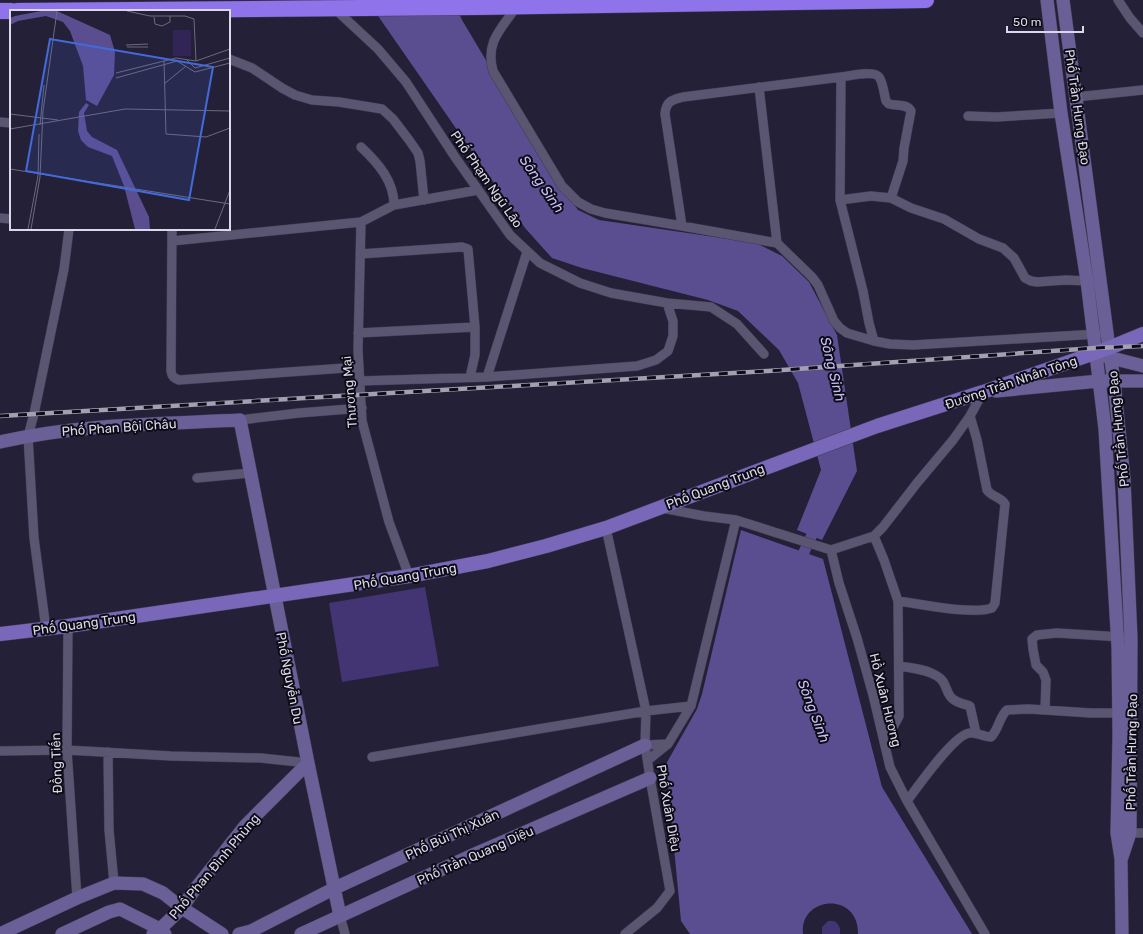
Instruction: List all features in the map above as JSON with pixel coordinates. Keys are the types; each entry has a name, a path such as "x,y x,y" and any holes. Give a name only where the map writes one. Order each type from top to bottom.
{"highway":[{"path":"195,10 926,0"}],"main road":[{"name":"Phố Trần Hưng Đạo","path":"1047,0 1060,113 1087,281 1105,429 1117,637 1119,713 1117,833 1121,859 1122,934"},
{"name":"Phố Trần Hưng Đạo","path":"1063,0 1114,381 1124,479 1137,833 1121,859"},
{"name":"Đường Trần Nhân Tông","path":"795,456 877,426 1095,353 1110,353 1143,334"},
{"path":"1110,353 1143,366"},
{"path":"982,392 1100,381 1143,380"},
{"name":"Phố Phan Bội Châu","path":"0,442 28,436 99,426 240,420"},
{"name":"Phố Nguyễn Du","path":"240,420 274,597 340,916"},
{"name":"Phố Quang Trung","path":"0,634 46,629 274,597 409,576 488,561 606,528 795,456"},
{"name":"Phố Bùi Thị Xuân","path":"239,934 251,930 335,888 645,745"},
{"name":"Phố Phan Đình Phùng","path":"159,932 182,908 192,893 245,826 308,763"},
{"name":"Phố Trần Quang Diệu","path":"301,934 475,854 650,778"},
{"path":"0,934 77,898 114,884 143,884 163,893 182,908 222,934"},
{"path":"62,934 109,912 120,909 159,932"}],"street":[{"path":"1118,0 1130,18 1143,33"},
{"path":"517,6 493,42 490,51 490,61 493,71 562,186 578,202 591,209 605,213 778,244 812,277 818,286 834,321 840,328 847,333 874,341 890,344 913,345 1108,334"},
{"name":"Phố Phạm Ngũ Lão","path":"339,8 378,49 406,82 510,235 540,263 580,283 611,293 667,303 711,307 737,324 764,354"},
{"path":"230,59 252,68 282,88 312,100 339,102 382,109 397,124 418,153 424,200"},
{"path":"682,226 665,114 666,107 669,103 683,97 872,73 877,74 880,77 886,101 889,104 906,106 911,111 903,161 890,198"},
{"path":"841,77 840,200 863,292 868,323 874,341"},
{"path":"760,87 778,244"},
{"path":"1076,98 1143,90"},
{"path":"968,116 996,117 1060,113"},
{"path":"0,122 10,123"},
{"path":"361,147 375,162 392,186 394,205"},
{"path":"172,241 361,222 394,205 478,190"},
{"path":"840,200 871,196 890,198 911,208 944,218 978,239 1003,248 1014,258 1025,278 1031,281 1087,281"},
{"path":"0,218 10,219"},
{"name":"Thương Mại","path":"361,222 358,333 362,421 389,522 409,576"},
{"path":"46,629 34,538 28,436 34,414 64,269 69,230"},
{"path":"172,230 171,371 175,379 180,380 359,367"},
{"path":"360,254 466,247 469,252 475,327 475,355 470,378"},
{"path":"487,377 527,252"},
{"path":"360,381 470,378 637,366 656,360 668,351 673,336 673,321 667,303"},
{"path":"358,333 475,327"},
{"path":"658,507 704,516 736,520 831,550 874,536 883,527 953,440 970,416 982,392"},
{"path":"240,420 362,408"},
{"path":"898,601 956,609 984,610 992,608 995,603 1005,504 1002,500 990,494 988,490 970,416"},
{"path":"197,478 250,474"},
{"name":"Phố Xuân Diệu","path":"625,934 657,908 670,891 648,760 668,744 691,706 736,520"},
{"path":"606,528 646,711 645,745 648,760"},
{"path":"874,536 898,601 898,716 893,727 882,732"},
{"name":"Hồ Xuân Hương","path":"831,550 839,583 861,652 890,767 907,801 985,934"},
{"name":"Đồng Tiến","path":"68,626 67,750 77,898"},
{"path":"1044,710 1046,680 1043,672 1036,665 1032,639 1037,635 1056,633 1131,638"},
{"path":"898,666 924,670 938,676 945,683 951,697 958,702 970,706 976,733"},
{"path":"372,758 646,711 691,706"},
{"path":"907,801 942,755 968,733 976,733 984,737 991,737 994,734 1002,714 1007,710 1017,708 1091,713 1119,713"},
{"name":"Phố Bùi Thị Xuân","path":"645,745 668,744"},
{"path":"0,751 67,750 171,756 261,758 308,763"},
{"path":"108,752 109,830 114,884"},
{"name":"Phố Nguyễn Du","path":"340,916 345,934"}],"water":[{"path":"367,0 453,0 462,20 564,191 578,210 599,220 756,243 782,256 809,282 837,335 857,471 822,540 797,530 821,470 798,383 779,350 738,311 708,300 582,268 552,258 525,228"},
{"path":"741,530 823,559 882,787 972,934 858,934 856,920 849,911 840,905 829,904 819,906 810,912 804,921 803,934 690,934 681,921 666,764 697,709 702,694"}],"building":[{"path":"425,587 439,666 342,682 329,603"},
{"path":"828,921 834,921 837,923 840,928 840,934 822,934 822,927"}],"waterway":[{"name":"Sông Sinh","path":"804,552 818,522"}],"railway":[{"path":"0,416 768,371 1143,346"}]}
